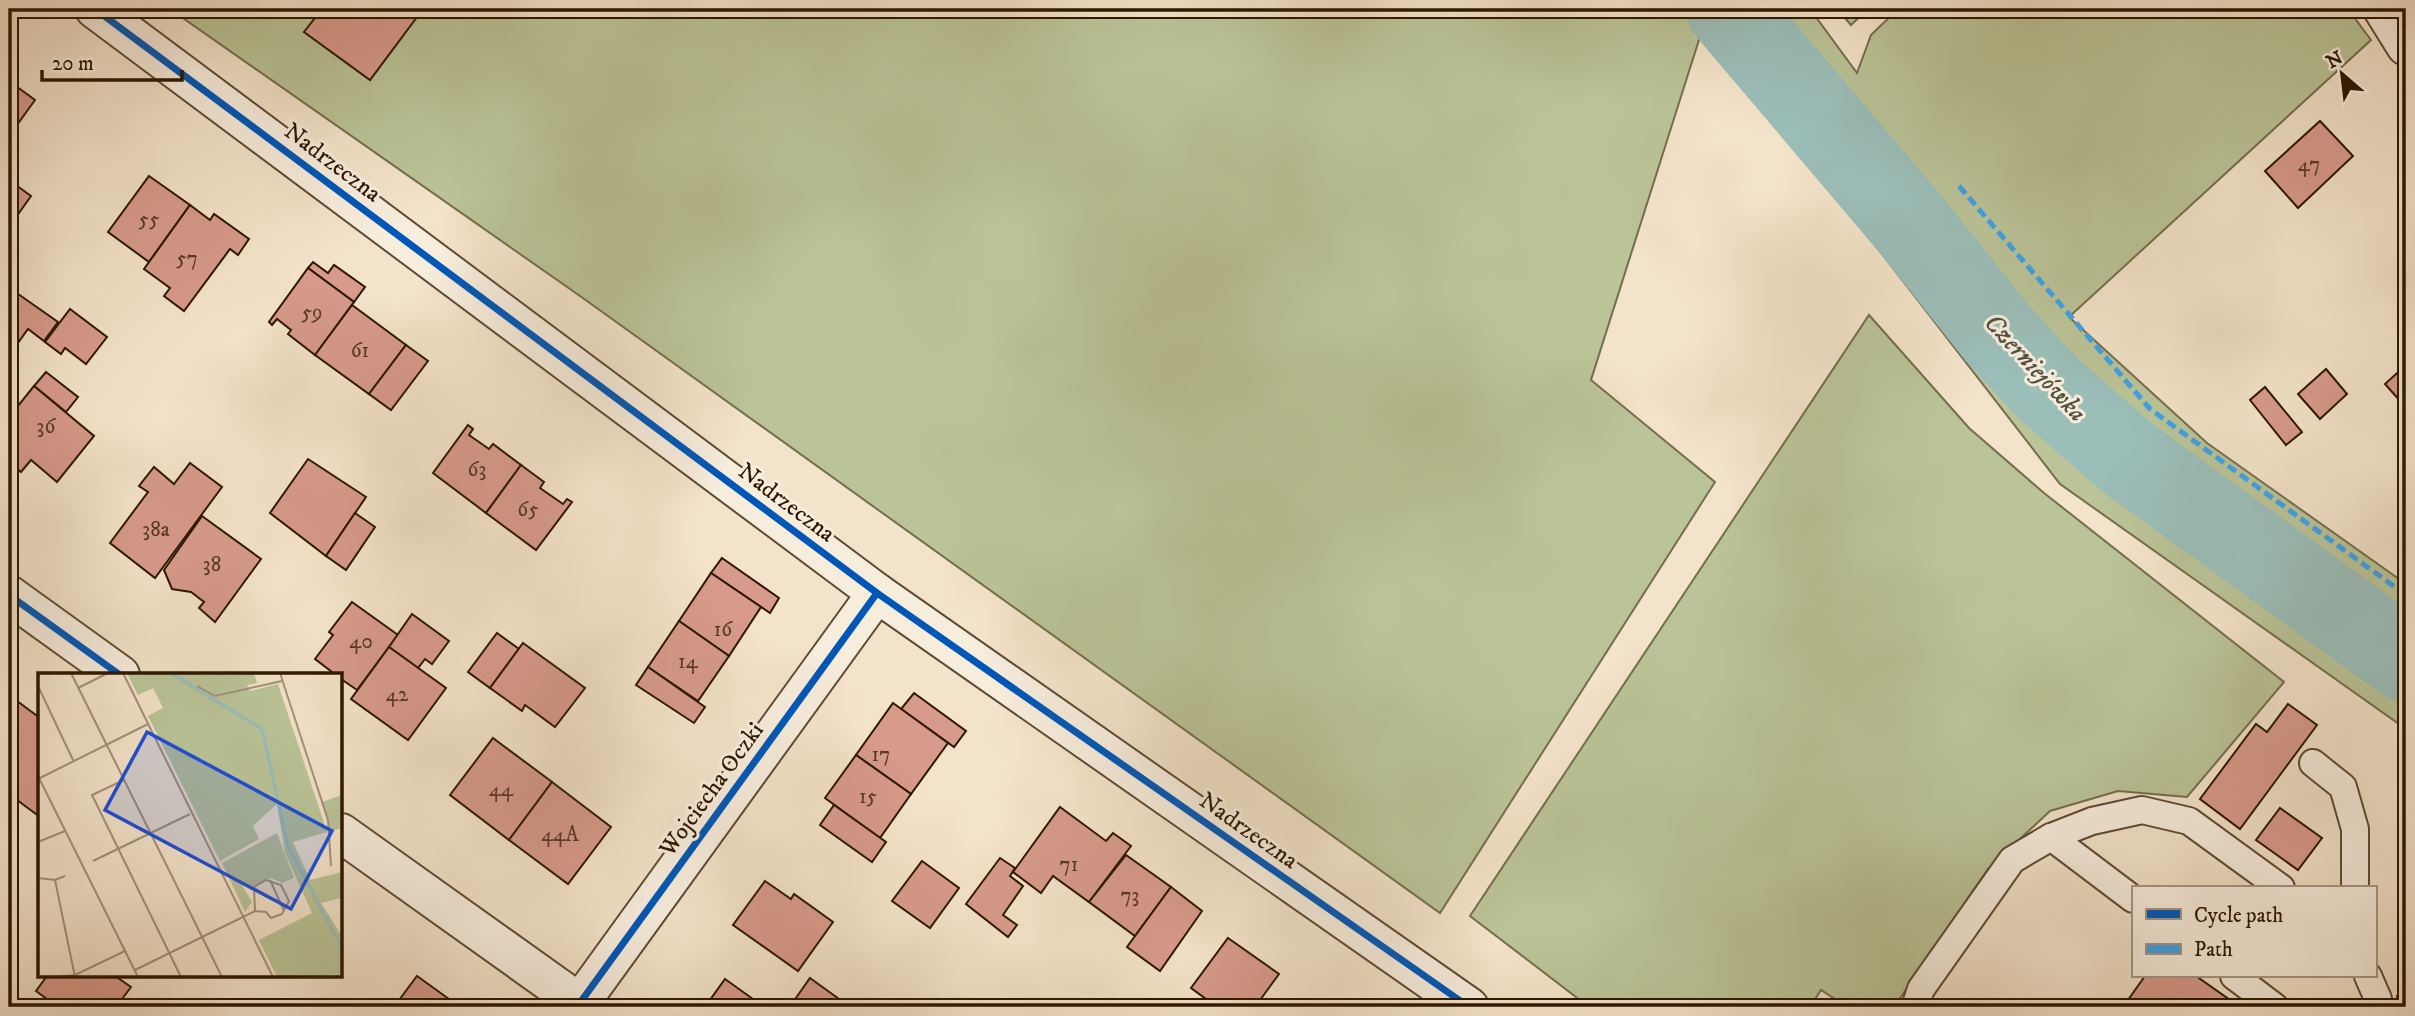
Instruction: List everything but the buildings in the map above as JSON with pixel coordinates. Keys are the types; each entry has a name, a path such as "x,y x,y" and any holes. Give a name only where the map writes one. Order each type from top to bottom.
{"street":[{"name":"Nadrzeczna","path":"95,9 877,593 1469,1007"},
{"path":"2383,9 2406,46"},
{"name":"Wojciecha Oczki","path":"581,1006 877,593"},
{"path":"13,607 117,673"},
{"path":"343,834 581,1006"}],"lane":[{"path":"2313,763 2343,787 2355,829 2355,886"},
{"path":"1915,1007 1921,989 2012,860 2052,837 2092,821 2142,810 2189,821 2278,886"},
{"path":"2052,837 2132,898"},
{"path":"2237,978 2275,1007"},
{"path":"2369,978 2378,999 2377,1007"}],"green space":[{"path":"170,9 1810,9 1857,73 1871,35 1898,9 2348,9 2371,40 2069,317 2207,443 2406,584 2406,729 2060,484 1704,24 1591,380 1715,482 1440,913 580,296"},
{"path":"1837,9 1868,9 1851,25"},
{"path":"1869,315 1969,428 2044,493 2284,682 2187,797 2118,791 2050,811 1988,869 1894,1007 1847,1007 1821,990 1810,1007 1589,1007 1470,916"}],"waterway":[{"name":"Czerniejówka","path":"1728,9 1912,226 1998,334 2049,389 2129,459 2406,660"}],"marked path":[{"path":"1959,186 2150,409 2406,595"}],"cycle path":[{"path":"95,9 877,593 1469,1007"},
{"path":"577,1007 877,593"},
{"path":"9,595 117,673"}]}
